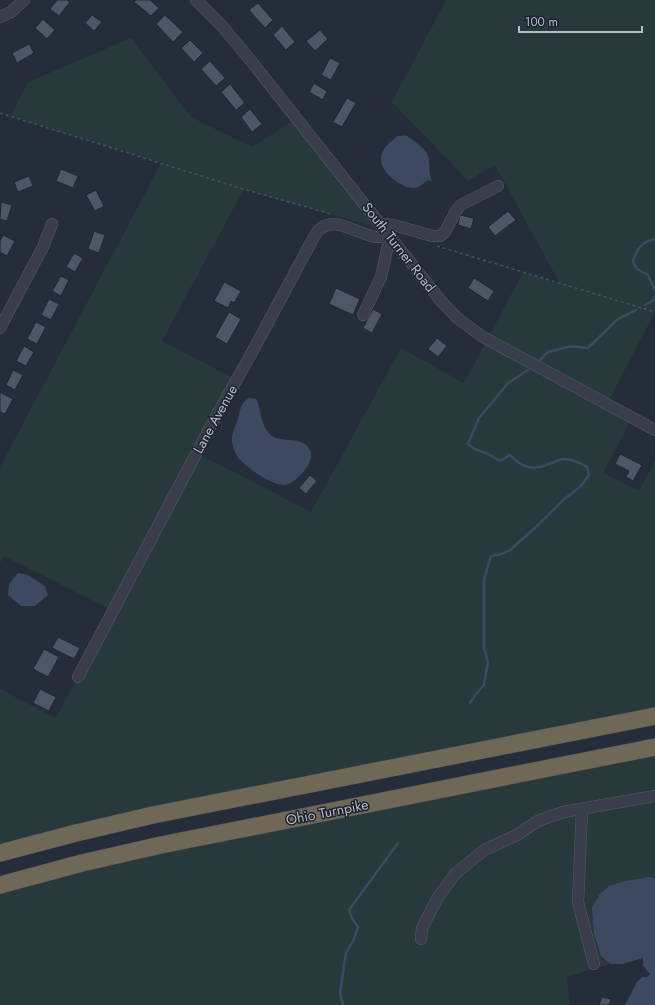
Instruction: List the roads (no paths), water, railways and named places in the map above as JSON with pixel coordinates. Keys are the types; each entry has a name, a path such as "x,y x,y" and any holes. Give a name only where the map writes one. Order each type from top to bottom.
{"highway":[{"path":"0,853 153,815 655,716"},
{"name":"Ohio Turnpike","path":"0,885 82,863 168,843 655,747"}],"street":[{"path":"0,17 11,12 24,0"},
{"name":"South Turner Road","path":"196,0 222,26 255,66 441,301 457,318 483,338 655,430"},
{"path":"380,224 394,225 432,236 440,236 445,232 456,211 461,205 498,186"},
{"path":"0,328 44,247 52,224"},
{"name":"Lane Avenue","path":"78,677 214,420 318,229 326,224 331,224 340,225 380,238 390,236"},
{"path":"364,315 381,277 390,236"},
{"path":"421,939 422,928 438,897 455,874 484,850 517,835 538,821 563,812 655,796"},
{"path":"582,809 578,902 594,964"}],"water":[{"path":"398,136 407,136 426,151 432,182 428,180 418,187 409,187 397,182 383,168 381,157 383,151 387,145"},
{"path":"249,398 256,399 264,425 273,437 302,442 311,452 310,461 307,467 298,478 289,484 280,485 267,480 246,465 236,455 232,442 232,435 238,420 241,406 245,400"},
{"path":"18,573 28,575 45,586 48,595 35,606 21,606 8,595 9,584"},
{"path":"650,877 655,878 655,1005 625,1005 637,982 642,977 647,977 650,974 643,966 643,958 622,964 610,964 601,956 594,934 592,908 599,895 609,886 625,881"}],"waterway":[{"path":"655,239 646,242 640,247 633,262 637,269 648,275 655,291"},
{"path":"645,305 654,300 655,297"},
{"path":"539,361 548,352 565,347 588,348 618,319 636,310"},
{"path":"470,703 484,685 488,662 484,648 484,579 491,556 502,554 510,550 563,500 581,486 589,475 587,467 570,460 564,459 540,467 530,468 521,464 510,455 500,461 489,454 474,449 468,444 479,418 508,383 528,370"},
{"path":"343,1005 340,993 346,953 354,939 358,927 349,910 398,843"}]}
